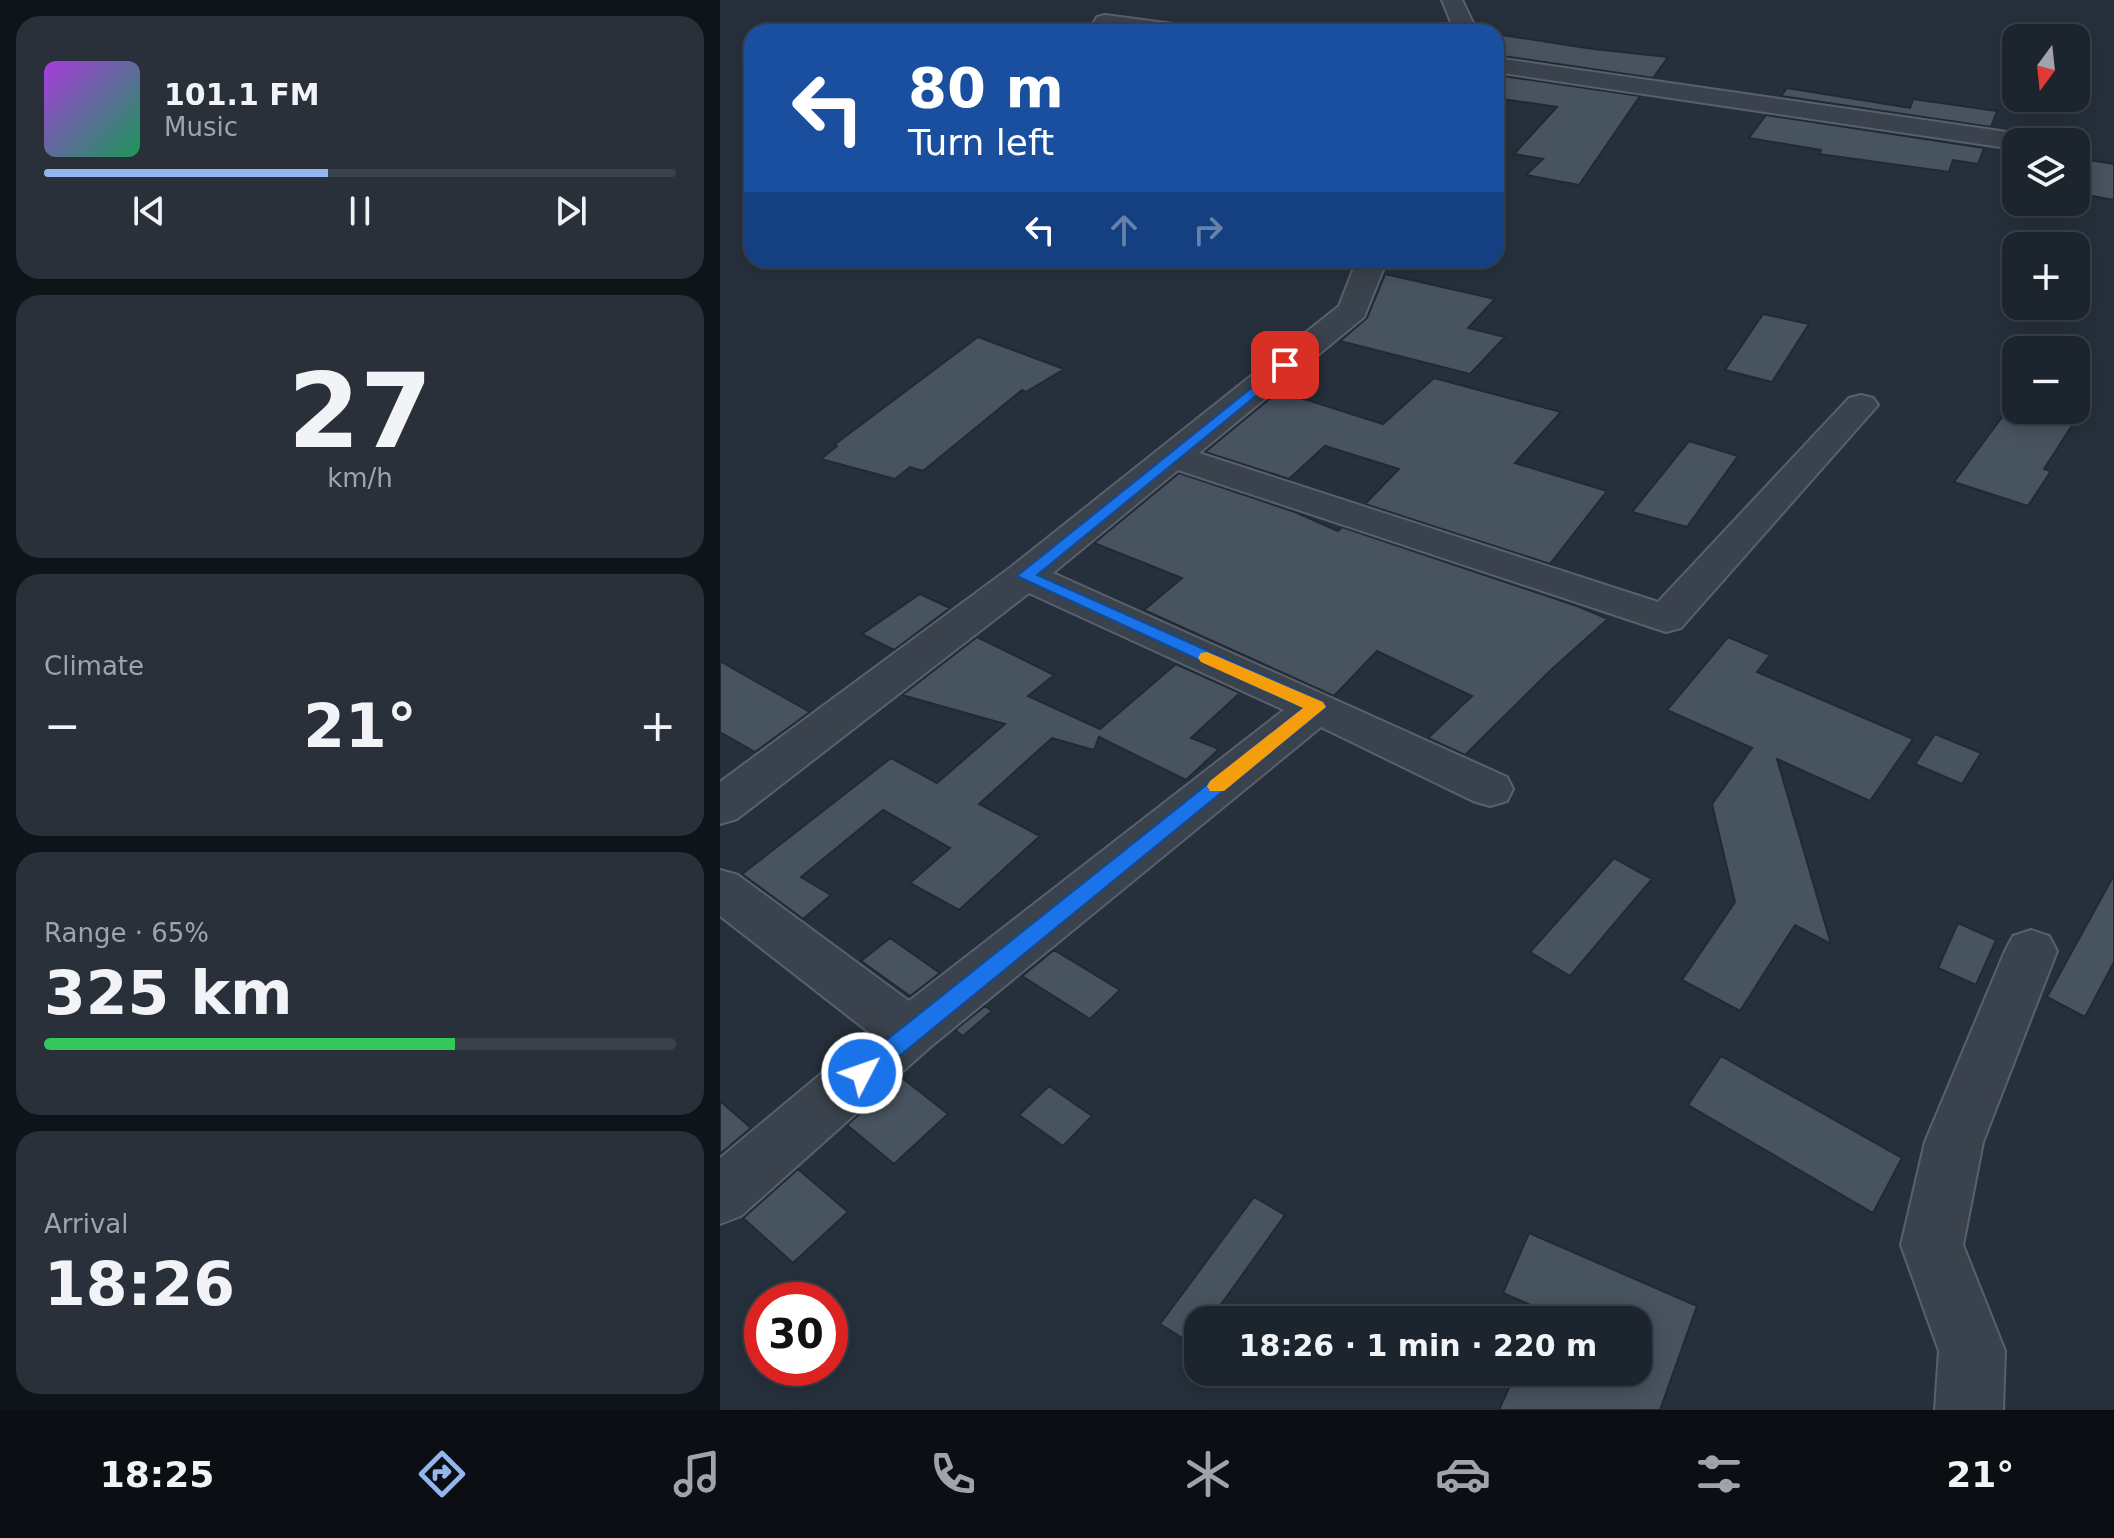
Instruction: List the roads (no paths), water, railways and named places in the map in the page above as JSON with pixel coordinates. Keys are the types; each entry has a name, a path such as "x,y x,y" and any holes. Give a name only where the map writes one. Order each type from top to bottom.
{"street":[{"path":"1452,0 1463,24"},
{"path":"1105,22 1120,24"},
{"path":"1504,66 2002,139"},
{"path":"720,807 1025,576 1353,310 1369,268"},
{"path":"1172,456 1666,619 1861,405"},
{"path":"1025,576 1317,707 1490,789"},
{"path":"720,1196 910,1032 1317,707"},
{"path":"720,889 910,1032"},
{"path":"1969,1410 1972,1351 1932,1245 1954,1142 2031,951"}]}
